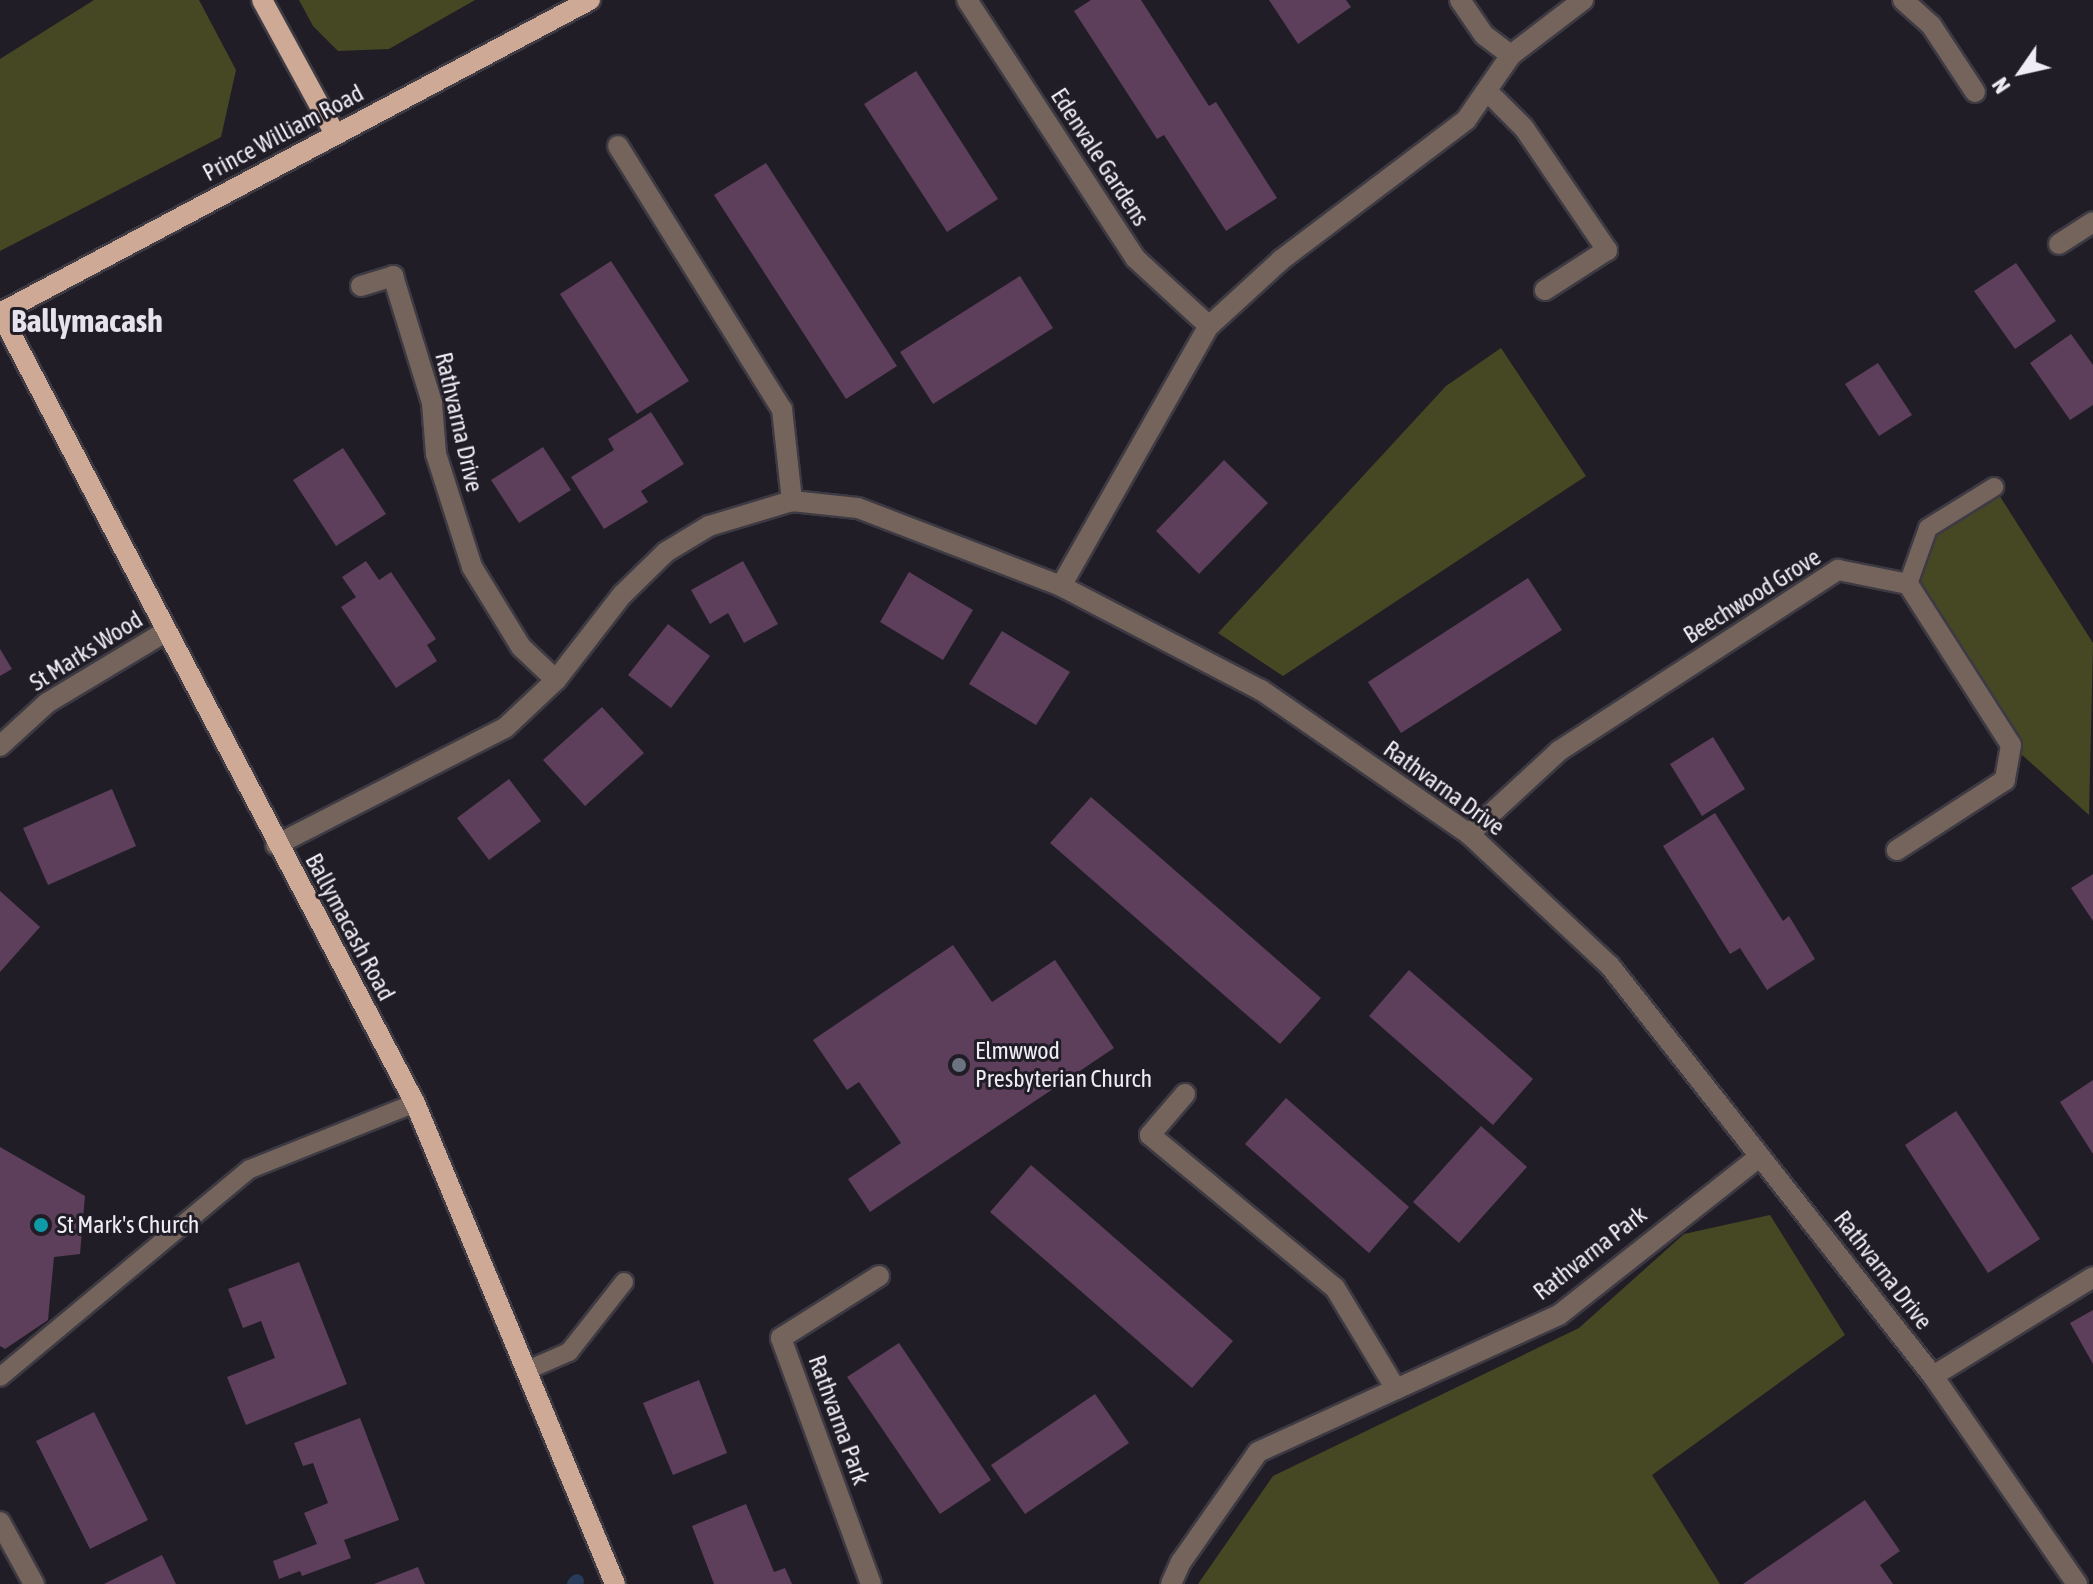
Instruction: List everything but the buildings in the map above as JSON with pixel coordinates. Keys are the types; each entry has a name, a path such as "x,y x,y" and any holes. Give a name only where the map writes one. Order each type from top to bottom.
{"main road":[{"path":"262,0 335,134"},
{"name":"Prince William Road","path":"0,313 590,0"},
{"name":"Ballymacash Road","path":"0,313 276,845 415,1103 530,1369 615,1584"}],"street":[{"name":"Edenvale Gardens","path":"967,0 1135,258 1209,326"},
{"path":"1460,0 1484,35 1511,55"},
{"path":"1903,0 1931,25 1975,92"},
{"path":"1061,586 1209,326 1281,260 1466,120 1489,93 1511,55 1581,2"},
{"path":"1489,93 1524,128 1607,250 1545,290"},
{"path":"618,146 782,409 792,501"},
{"path":"2059,244 2093,222"},
{"name":"Rathvarna Drive","path":"361,286 393,276 432,403 436,454 472,567 521,647 556,680"},
{"name":"Rathvarna Drive","path":"276,845 505,728 556,680 622,595 666,552 709,526 792,501 858,508 1061,586 1261,690 1469,834 1610,966 1933,1376 2077,1584"},
{"name":"Beechwood Grove","path":"1469,834 1559,751 1838,570 1908,584"},
{"path":"1897,850 2005,780 2011,745 1908,584"},
{"name":"St Marks Wood","path":"0,746 47,703 165,632"},
{"path":"1185,1094 1150,1135 1335,1288 1396,1389"},
{"name":"Rathvarna Park","path":"1171,1584 1181,1562 1258,1452 1559,1315 1760,1156"},
{"name":"Rathvarna Park","path":"871,1584 781,1338 879,1276"},
{"path":"1933,1376 2093,1277"},
{"path":"0,1522 34,1584"}],"lane":[{"path":"1908,584 1928,528 1994,487"},
{"path":"0,1377 250,1169 415,1103"},
{"path":"530,1369 569,1352 624,1282"}],"green space":[{"path":"94,0 199,0 236,70 221,137 0,251 0,59"},
{"path":"299,0 475,0 389,49 338,51 313,26"},
{"path":"1501,348 1586,476 1283,676 1218,633 1446,386"},
{"path":"1994,487 2093,643 2089,815 2011,745 1908,584 1928,528"},
{"path":"1770,1215 1845,1335 1652,1475 1720,1584 1198,1584 1273,1476 1579,1328 1684,1234"}],"waterway":[{"path":"574,1584 577,1581"}],"place":[{"name":"Elmwwod Presbyterian Church","path":"959,1065"},
{"name":"St Mark's Church","path":"41,1225"}],"district":[{"name":"Ballymacash","path":"87,321"}]}
